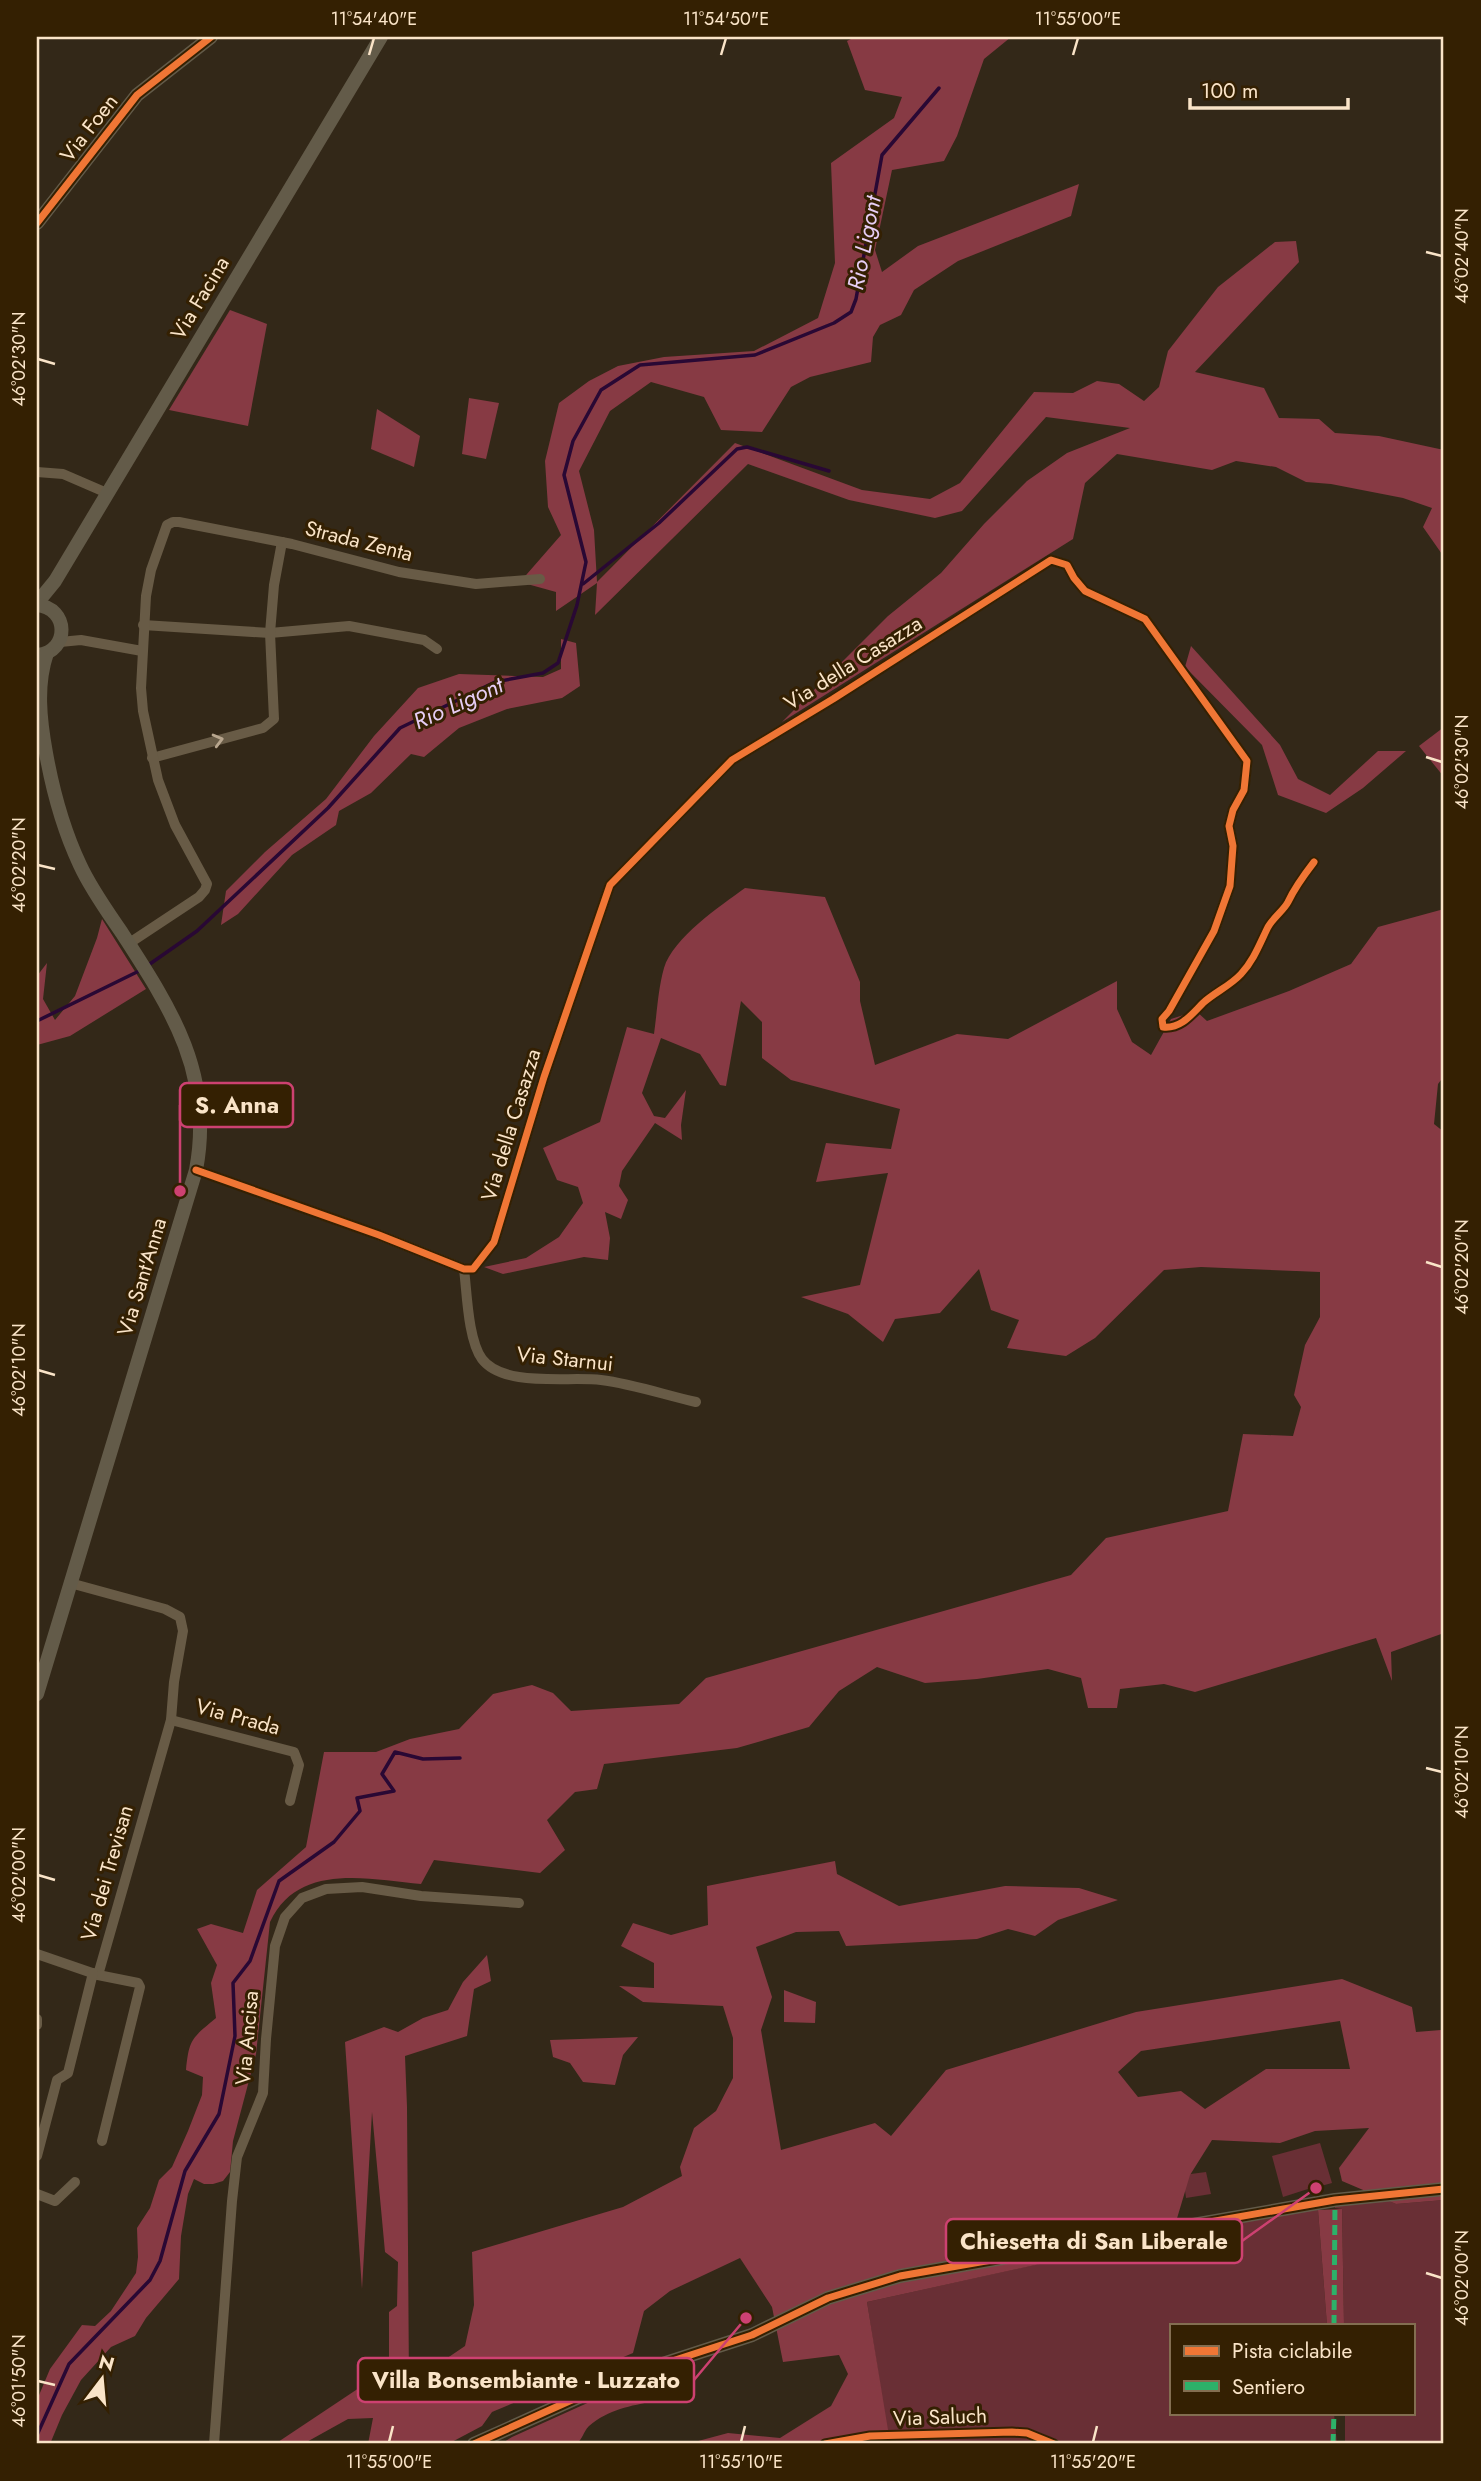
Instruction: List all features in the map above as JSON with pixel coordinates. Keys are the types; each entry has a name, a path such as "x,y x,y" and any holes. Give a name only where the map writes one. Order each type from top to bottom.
{"main road":[{"name":"Via Foen","path":"37,223 137,95 211,37"},
{"name":"Via Facina","path":"42,606 381,37"},
{"path":"42,606 59,617 61,634 42,654"},
{"name":"Via Sant'Anna","path":"37,1694 196,1170 201,1118 187,1049 151,979 80,867 60,815 43,738 38,680 42,654"},
{"path":"474,2444 623,2378 752,2335 828,2298 900,2276 1335,2200 1444,2189"}],"street":[{"path":"37,472 63,474 107,493"},
{"name":"Strada Zenta","path":"143,625 151,570 163,533 170,523 179,522 282,542 394,571 476,584 540,579"},
{"path":"152,758 263,728 272,723 275,715 270,633 274,584 282,542"},
{"name":"Via della Casazza","path":"464,1269 473,1269 494,1242 544,1077 610,885 732,760 1051,560 1067,565 1085,591 1145,618 1247,761 1244,790 1233,810 1229,826 1233,846 1230,886 1214,931 1169,1011 1161,1019 1164,1027 1171,1028 1186,1020 1205,1001 1241,974 1254,957 1269,926 1288,904 1290,895 1314,862"},
{"path":"128,944 202,894 207,884 175,825 152,758 141,688 143,625 270,633 349,626 424,640 437,649"},
{"path":"61,634 142,651"},
{"path":"196,1170 380,1235 464,1269"},
{"name":"Via Starnui","path":"464,1269 474,1338 482,1359 498,1371 529,1379 601,1380 696,1402"},
{"name":"Via Prada","path":"70,1583 164,1609 180,1617 183,1630 171,1720 294,1752 299,1765 290,1801"},
{"name":"Via dei Trevisan","path":"37,1954 96,1974 171,1720"},
{"name":"Via Ancisa","path":"214,2444 237,2157 263,2093 275,1946 285,1917 302,1898 327,1889 362,1887 421,1896 519,1903"},
{"path":"37,2156 57,2080 68,2073 96,1974 138,1983 140,1987 102,2141"},
{"path":"37,2019 37,2025"},
{"path":"37,2194 55,2201 75,2182"},
{"name":"Via Saluch","path":"825,2444 870,2437 1012,2432 1027,2433 1054,2444"}],"shaded area":[{"path":"855,37 1011,37 984,59 957,136 944,161 892,170 875,250 882,272 918,246 1079,184 1071,216 958,261 914,290 901,315 880,325 873,337 871,362 810,377 791,387 762,432 721,430 704,397 651,382 610,411 579,471 594,530 597,582 735,443 862,490 930,499 960,483 1034,392 1073,393 1097,381 1119,384 1144,401 1159,387 1168,351 1218,287 1275,242 1296,241 1299,262 1195,372 1264,388 1279,418 1319,419 1335,433 1379,436 1444,450 1444,557 1423,527 1432,508 1403,498 1306,482 1276,467 1236,461 1212,470 1117,454 1085,483 1073,539 782,722 888,616 941,573 1027,481 1067,453 1130,428 1046,417 962,511 935,518 849,500 748,464 595,615 597,583 556,611 556,592 520,582 561,535 548,507 545,461 559,403 589,381 618,366 664,357 754,351 818,318 835,263 831,163 894,118 902,97 865,90 847,41"},
{"path":"230,310 267,324 248,426 169,410"},
{"path":"469,398 499,403 486,459 462,454"},
{"path":"377,409 420,436 414,467 371,449"},
{"path":"561,639 576,643 580,686 562,698 507,709 459,728 424,757 411,754 371,793 339,811 336,825 292,855 238,914 221,925 226,891 265,852 326,799 374,736 418,688 459,674 543,677 561,669"},
{"path":"1191,646 1280,745 1298,779 1330,795 1378,751 1406,751 1363,788 1326,813 1278,795 1262,745 1185,667"},
{"path":"1444,727 1444,777 1419,746"},
{"path":"745,888 825,897 860,982 860,1001 875,1065 957,1034 1008,1039 1117,981 1117,1009 1132,1042 1151,1055 1171,1019 1196,1011 1207,1021 1289,991 1351,964 1378,927 1444,909 1444,1076 1438,1084 1434,1124 1444,1132 1444,1633 1391,1652 1392,1681 1376,1638 1195,1692 1164,1684 1120,1689 1117,1708 1088,1708 1081,1678 1048,1669 925,1683 877,1667 839,1691 809,1727 737,1748 604,1764 597,1789 575,1792 547,1820 565,1850 540,1873 434,1860 421,1884 379,1879 336,1879 316,1882 298,1890 282,1903 270,1922 256,2054 233,2141 230,2172 223,2181 213,2184 204,2184 194,2179 188,2194 181,2236 179,2279 146,2318 135,2336 111,2347 81,2380 50,2444 37,2444 37,2400 50,2369 82,2325 95,2326 111,2311 136,2273 137,2228 150,2208 159,2180 172,2167 202,2095 203,2077 186,2070 187,2060 193,2040 216,2018 211,1983 217,1965 197,1929 211,1924 243,1933 257,1890 306,1847 324,1752 376,1752 410,1739 459,1729 493,1694 532,1685 553,1693 571,1711 679,1704 706,1678 1071,1575 1106,1538 1228,1511 1243,1434 1293,1436 1301,1407 1294,1395 1305,1345 1320,1317 1320,1272 1201,1267 1164,1270 1095,1338 1066,1356 1007,1348 1019,1320 991,1310 979,1269 940,1313 895,1319 883,1342 848,1314 801,1297 860,1285 888,1173 816,1182 826,1143 891,1149 900,1109 791,1080 762,1058 762,1022 741,1001 726,1086 720,1085 700,1054 661,1038 642,1093 654,1116 665,1118 686,1090 681,1125 682,1140 655,1123 622,1171 619,1186 628,1200 621,1219 605,1212 610,1238 608,1260 584,1257 503,1274 484,1267 526,1258 559,1237 583,1203 578,1187 557,1180 543,1148 600,1122 627,1027 654,1034 660,984 669,957 698,923"},
{"path":"102,919 146,989 70,1036 37,1045 37,976 47,963 43,999 55,1020 75,996"},
{"path":"835,1861 837,1874 899,1906 1005,1886 1079,1888 1118,1900 1058,1920 1035,1936 1008,1929 977,1939 846,1946 839,1931 796,1932 756,1947 772,1997 761,2030 781,2150 875,2123 891,2136 946,2070 1136,2012 1342,1979 1412,2007 1416,2032 1441,2030 1444,2035 1444,2200 1396,2204 1342,2181 1339,2168 1369,2128 1315,2131 1280,2143 1212,2140 1190,2175 1172,2235 867,2302 890,2442 687,2444 728,2433 780,2438 831,2406 848,2374 839,2355 783,2362 772,2307 740,2258 670,2291 644,2311 633,2353 492,2412 482,2426 448,2444 368,2444 373,2418 348,2419 303,2444 275,2444 365,2384 389,2375 389,2312 397,2306 398,2262 385,2252 372,2112 362,2289 345,2042 384,2027 398,2032 423,2018 448,2010 463,1982 487,1955 491,1981 474,1989 467,2036 405,2056 409,2384 465,2346 474,2305 472,2252 623,2207 682,2176 680,2167 694,2128 716,2111 733,2078 733,2038 723,2006 643,2002 619,1986 654,1988 654,1963 621,1946 633,1923 671,1935 708,1925 707,1886","holes":["1340,2021 1350,2069 1266,2069 1205,2109 1181,2091 1138,2097 1118,2072 1141,2051"]},
{"path":"784,1990 816,2002 815,2023 784,2022"},
{"path":"638,2037 623,2055 615,2085 583,2082 570,2063 553,2057 550,2040"},
{"path":"1320,2143 1332,2183 1321,2186 1320,2181 1311,2182 1311,2188 1283,2197 1272,2156"},
{"path":"1206,2172 1211,2194 1186,2198 1183,2175"},
{"path":"1376,2195 1396,2204 1444,2200 1444,2444 1345,2444 1345,2414 1414,2414 1414,2324 1344,2324 1342,2209 1335,2208 1335,2200"},
{"path":"1309,2204 1318,2210 1327,2324 1170,2324 1170,2414 1334,2414 1337,2444 876,2444 889,2442 867,2302"},
{"path":"1342,2209 1344,2324 1327,2324 1318,2210"},
{"path":"669,2381 655,2401 620,2409 604,2416 589,2426 576,2444 501,2444 634,2382"}],"waterway":[{"name":"Rio Ligont","path":"147,966 197,931 328,808 400,728 495,682 543,673 558,663 577,605 586,562 564,475 573,441 601,390 640,365 755,355 834,323 851,312 856,299 882,155 939,88"},
{"path":"583,584 659,523 737,449 747,447 829,471"},
{"name":"Rio Ligont","path":"37,1021 141,970"},
{"path":"37,2435 69,2364 150,2280 160,2261 185,2171 219,2114 235,2036 233,1983 250,1961 279,1881 334,1842 360,1811 357,1798 394,1791 382,1774 395,1752 423,1759 460,1758"}],"marked path":[{"path":"1334,2324 1335,2200"},
{"path":"1333,2444 1334,2414"}],"cycle path":[{"path":"37,223 137,95 211,37"},
{"path":"196,1170 379,1235 464,1269 473,1269 494,1242 544,1077 610,885 732,760 1051,560 1067,565 1085,591 1145,619 1247,761 1244,790 1233,810 1229,826 1233,846 1230,886 1214,931 1162,1019 1163,1027 1175,1026 1186,1020 1246,969 1270,924 1314,862"},
{"path":"474,2444 623,2377 752,2335 828,2298 900,2276 1335,2200 1444,2189"},
{"path":"825,2444 870,2436 1012,2432 1027,2433 1054,2444"}],"place":[{"name":"S. Anna","path":"180,1191"},
{"name":"Chiesetta di San Liberale","path":"1316,2188"},
{"name":"Villa Bonsembiante - Luzzato","path":"746,2318"}]}
